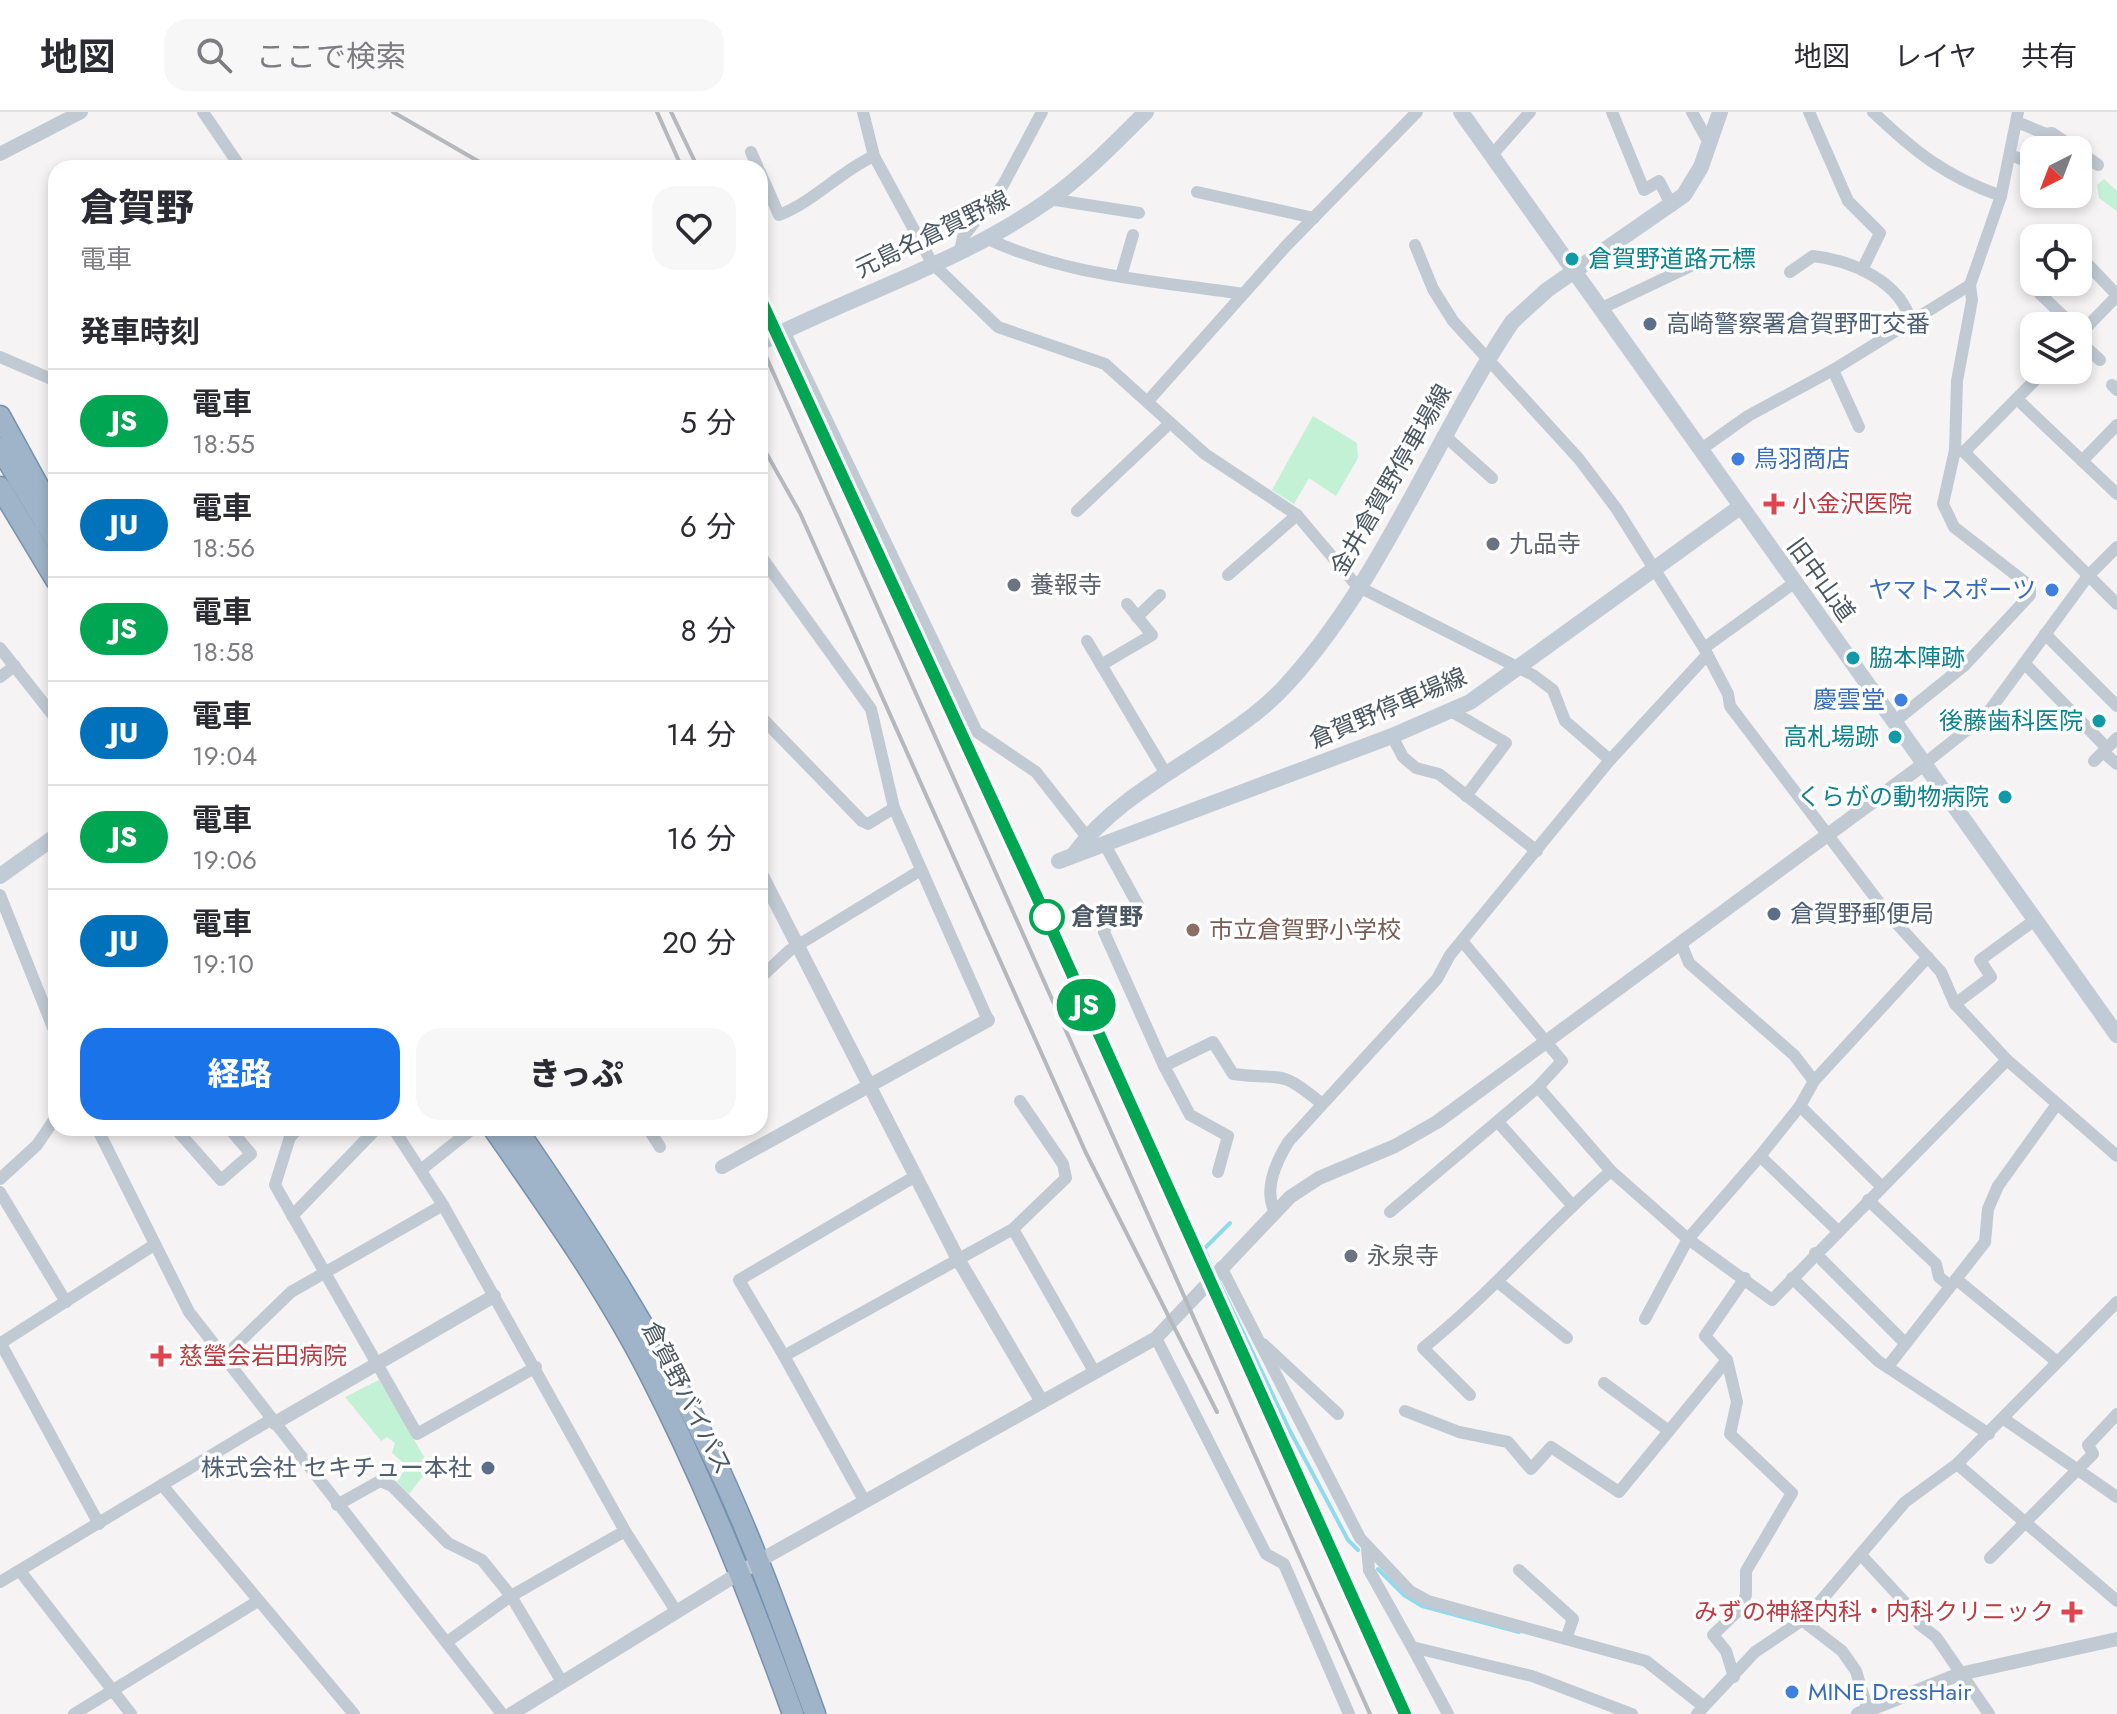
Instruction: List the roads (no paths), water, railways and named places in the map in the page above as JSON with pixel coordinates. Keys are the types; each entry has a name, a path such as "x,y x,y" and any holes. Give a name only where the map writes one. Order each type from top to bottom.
{"highway":[{"path":"0,416 46,500 48,516"},
{"path":"0,448 48,529"},
{"path":"0,487 48,567"},
{"path":"0,515 26,533"},
{"name":"倉賀野バイパス","path":"498,1136 577,1251 648,1371 741,1572 793,1714"},
{"name":"倉賀野バイパス","path":"521,1136 614,1275 709,1449 759,1561 815,1714"}],"main road":[{"name":"元島名倉賀野線","path":"768,339 986,238 1049,199 1102,157 1146,112"},
{"name":"旧中山道","path":"1461,112 2117,1034"},
{"name":"金井倉賀野停車場線","path":"1067,857 1087,837 1166,774 1265,706 1327,634 1446,437 1487,359 1521,313 1672,206 1694,181 1720,112"},
{"name":"倉賀野停車場線","path":"1067,857 1392,736 1451,711 1520,669 1740,507"},
{"path":"0,876 48,842"}],"street":[{"path":"2,151 81,112"},
{"path":"203,112 236,160"},
{"path":"863,112 874,156 932,263 998,327 1105,364 1205,454 1297,515 1357,586 1520,669 1553,690 1565,721 1610,760"},
{"path":"960,251 963,237 1003,185 1042,112"},
{"path":"1148,401 1243,294 1417,112"},
{"path":"1492,155 1530,112"},
{"path":"1612,112 1644,190 1659,181 1672,206"},
{"path":"1692,112 1709,143"},
{"path":"1809,112 1848,201 1880,233 1862,270"},
{"path":"1873,112 1921,157 1959,181 2001,196"},
{"path":"1894,722 1965,665 2030,595 2030,586 1947,518 1943,504 1960,451 1957,381 1972,300 1970,285 2001,196 2018,117 2046,134 2056,136"},
{"path":"751,152 755,160"},
{"path":"2010,155 2020,159"},
{"path":"768,190 779,215 806,205 851,167 874,156"},
{"path":"2092,161 2098,165"},
{"path":"1197,192 1314,218"},
{"path":"1049,199 1139,213"},
{"path":"1121,276 1133,235"},
{"path":"986,238 1017,253 1121,276 1243,294"},
{"path":"1415,245 1433,289 1453,321 1579,459 1616,508 1705,652 1728,694 1730,706 1887,913 1941,972 1955,1004 2007,1060 2117,1156"},
{"path":"1602,308 1720,252"},
{"path":"1790,272 1813,256 1844,260 1899,297 1911,323"},
{"path":"2092,272 2115,302 2092,321"},
{"path":"1700,450 1748,416 1833,370 1970,285"},
{"path":"2042,296 2058,312"},
{"path":"784,331 977,732 1036,772 1087,837"},
{"path":"2092,350 2100,360"},
{"path":"0,357 48,378"},
{"path":"1833,370 1859,427"},
{"path":"1960,451 2031,384"},
{"path":"2017,399 2117,494"},
{"path":"1077,511 1170,423"},
{"path":"2082,461 2117,425"},
{"path":"1446,437 1492,478"},
{"path":"1960,451 2117,604"},
{"path":"1228,575 1297,515"},
{"path":"511,1714 759,1561 1156,1338 1274,1210 1319,1178 1420,1133 1828,836 1987,714 2088,576 2117,547"},
{"path":"722,1167 869,1083 988,1020 894,808 867,702 768,566"},
{"path":"1274,1210 1270,1191 1279,1159 1321,1103 1437,979 1462,941 1610,760 1705,652 1794,583"},
{"path":"1137,617 1160,595"},
{"path":"1101,665 1152,635 1127,604"},
{"path":"2045,634 2117,706"},
{"path":"1087,641 1166,774"},
{"path":"0,648 48,709"},
{"path":"2024,663 2117,764"},
{"path":"0,677 15,666"},
{"path":"1451,711 1506,743 1466,796"},
{"path":"768,724 862,821 868,824 894,808"},
{"path":"1392,736 1403,757 1416,768 1439,774 1537,851"},
{"path":"1104,843 1138,905 1107,923 1104,932 1164,1066 1190,1115 1228,1136 1218,1172"},
{"path":"768,971 800,944 921,870"},
{"path":"768,886 800,944 914,1177 1042,1402"},
{"path":"0,895 48,1015"},
{"path":"1955,1004 1991,977 1980,960 2036,919"},
{"path":"1390,1212 1538,1087 1562,1061 1543,1042 1462,941"},
{"path":"1681,943 1689,963 1794,1055 1814,1081"},
{"path":"1645,1319 1688,1239 1800,1106 1814,1081 1928,957"},
{"path":"1164,1066 1213,1042 1233,1074 1274,1074 1292,1079 1321,1103"},
{"path":"1538,1087 1611,1171 1688,1239 1772,1300 2007,1060"},
{"path":"784,1356 1013,1229 1066,1178 1063,1164 1020,1101"},
{"path":"1889,1365 1985,1242 1988,1209 1998,1186 2057,1104"},
{"path":"1800,1106 1881,1186"},
{"path":"1498,1122 1572,1205"},
{"path":"0,1179 37,1145 48,1129"},
{"path":"101,1136 189,1312 502,1714"},
{"path":"182,1136 221,1180 251,1154 236,1136"},
{"path":"291,1136 275,1185 417,1434 536,1367"},
{"path":"292,1216 369,1136"},
{"path":"399,1136 422,1169 536,1367 625,1531 676,1611"},
{"path":"422,1169 463,1136"},
{"path":"653,1136 660,1147"},
{"path":"1760,1156 1838,1231"},
{"path":"1470,1395 1423,1348 1499,1283 1526,1249 1611,1171"},
{"path":"865,1502 739,1280 914,1177"},
{"path":"0,1192 66,1302"},
{"path":"1868,1200 1936,1264 1939,1277 1953,1283 2056,1361"},
{"path":"225,1356 291,1292 443,1205"},
{"path":"1013,1229 1095,1373"},
{"path":"99,1524 1,1342 154,1245"},
{"path":"1815,1253 1904,1342"},
{"path":"1221,1267 1367,1548 1410,1591 1428,1601 1646,1661 1700,1710 1755,1652 1803,1621 1862,1556 1905,1502 1957,1464 1989,1434 2056,1361 2117,1302"},
{"path":"1734,1677 1726,1651 1713,1635 1739,1610 1746,1595 1746,1571 1792,1493 1730,1434 1737,1402 1727,1360 1705,1336 1745,1278"},
{"path":"1792,1278 1878,1361 1889,1365 1989,1434"},
{"path":"1499,1283 1567,1338"},
{"path":"0,1582 162,1485 494,1296"},
{"path":"1156,1338 1266,1554 1284,1564 1349,1714"},
{"path":"1257,1339 1338,1414"},
{"path":"1405,1411 1459,1432 1508,1442 1531,1469 1551,1447 1619,1492 1727,1360"},
{"path":"1604,1383 1669,1431"},
{"path":"1990,1558 2093,1454 2088,1445 2117,1414"},
{"path":"2004,1419 2076,1472 2117,1497"},
{"path":"1957,1464 2117,1601"},
{"path":"337,1505 380,1481 392,1486 448,1543 482,1560 511,1596 562,1682"},
{"path":"162,1485 354,1714"},
{"path":"447,1642 511,1596 625,1531"},
{"path":"1367,1548 1369,1570 1448,1714"},
{"path":"1862,1556 1909,1607 1919,1624 1936,1637 1989,1714"},
{"path":"1519,1570 1573,1619 1566,1639"},
{"path":"20,1571 131,1714"},
{"path":"74,1714 258,1601"},
{"path":"1803,1621 1842,1651 1856,1671 1864,1713 1960,1674 2117,1639"},
{"path":"1412,1647 1532,1676 1632,1714"}],"waterway":[{"path":"1214,1272 1204,1249 1230,1223"},
{"path":"1218,1280 1290,1431 1348,1540 1358,1550"},
{"path":"1378,1569 1404,1595 1422,1606 1519,1632"}],"railway":[{"path":"393,112 476,160"},
{"path":"657,112 678,160"},
{"path":"671,112 694,160"},
{"path":"768,315 1049,923 1405,1714"},
{"path":"768,361 1370,1714"},
{"path":"768,456 800,513 1086,1153 1217,1412"}],"train":[{"name":"JS","path":"768,315 1049,923 1405,1714"}],"place":[{"name":"倉賀野道路元標","path":"1572,259"},
{"name":"高崎警察署倉賀野町交番","path":"1650,324"},
{"name":"鳥羽商店","path":"1738,459"},
{"name":"小金沢医院","path":"1774,504"},
{"name":"九品寺","path":"1493,544"},
{"name":"養報寺","path":"1014,585"},
{"name":"ヤマトスポーツ","path":"2052,590"},
{"name":"脇本陣跡","path":"1853,658"},
{"name":"慶雲堂","path":"1901,700"},
{"name":"後藤歯科医院","path":"2099,721"},
{"name":"高札場跡","path":"1895,737"},
{"name":"くらがの動物病院","path":"2005,797"},
{"name":"倉賀野郵便局","path":"1774,914"},
{"name":"倉賀野","path":"1047,917"},
{"name":"市立倉賀野小学校","path":"1193,930"},
{"name":"永泉寺","path":"1351,1256"},
{"name":"慈瑩会岩田病院","path":"161,1356"},
{"name":"株式会社 セキチュー本社","path":"488,1468"},
{"name":"みずの神経内科・内科クリニック","path":"2072,1612"},
{"name":"MINE DressHair","path":"1792,1692"}]}
